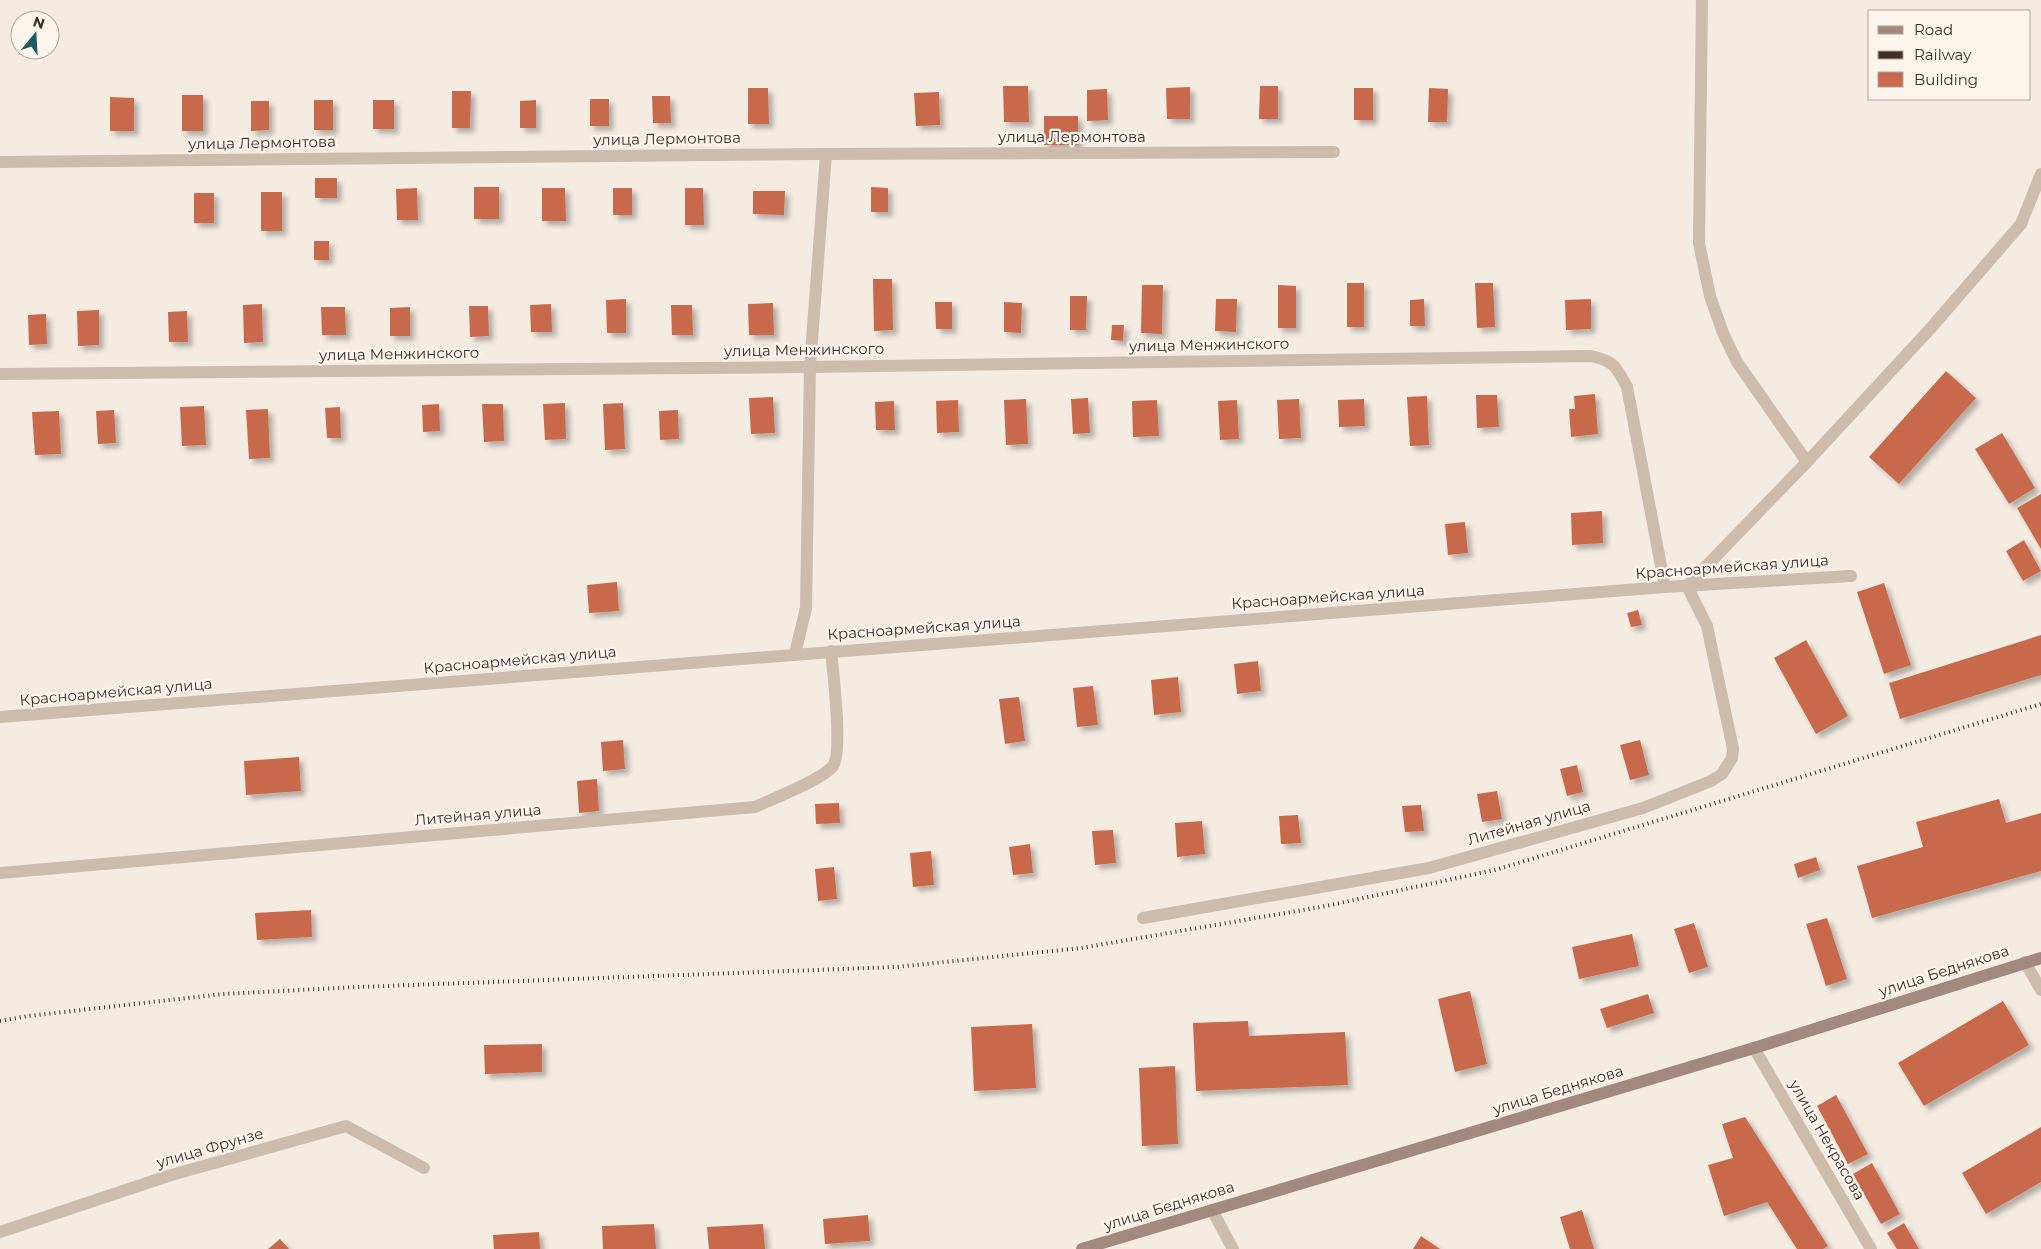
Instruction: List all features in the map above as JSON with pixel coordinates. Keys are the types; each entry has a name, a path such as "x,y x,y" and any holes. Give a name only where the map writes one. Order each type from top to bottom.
{"street":[{"path":"1702,0 1700,243 1710,296 1723,333 1737,362 1807,462"},
{"name":"улица Лермонтова","path":"0,162 826,154 1334,152"},
{"path":"795,654 806,608 810,367 826,154"},
{"path":"1688,586 1807,462 1930,329 2021,224 2041,174"},
{"name":"улица Менжинского","path":"0,374 810,367 1590,356 1608,360 1619,370 1627,387 1665,587"},
{"name":"Красноармейская улица","path":"0,718 1665,587 1851,576"},
{"name":"Литейная улица","path":"1142,918 1429,868 1643,808 1711,781 1722,774 1732,758 1733,749 1707,626 1688,586"},
{"name":"Литейная улица","path":"0,873 755,807 817,778 833,766 838,749 831,652"},
{"name":"улица Беднякова","path":"1082,1249 1754,1048 2041,958"},
{"path":"2025,962 2041,990"},
{"name":"улица Некрасова","path":"1754,1048 1872,1249"},
{"name":"улица Фрунзе","path":"0,1232 168,1176 346,1126 424,1168"},
{"path":"1212,1210 1233,1249"}],"building":[{"path":"1003,86 1028,86 1029,122 1004,122"},
{"path":"1260,86 1278,86 1278,119 1259,119"},
{"path":"1190,87 1190,119 1167,119 1166,88"},
{"path":"748,88 768,88 769,124 748,124"},
{"path":"1354,88 1373,88 1373,120 1354,120"},
{"path":"1429,88 1448,89 1447,122 1428,122"},
{"path":"1107,89 1108,120 1087,121 1087,90"},
{"path":"452,91 471,91 470,128 452,128"},
{"path":"939,92 940,125 916,126 914,93"},
{"path":"182,95 203,95 203,131 182,131"},
{"path":"652,96 670,96 671,123 653,123"},
{"path":"110,97 134,98 134,131 110,131"},
{"path":"590,99 609,99 609,126 590,126"},
{"path":"314,100 333,100 333,130 314,130"},
{"path":"373,100 394,100 394,129 373,129"},
{"path":"536,100 536,128 520,128 520,101"},
{"path":"251,101 269,101 269,130 251,131"},
{"path":"1044,116 1078,116 1078,145 1044,145"},
{"path":"315,178 337,178 337,198 315,198"},
{"path":"474,187 499,187 499,219 474,219"},
{"path":"871,187 888,188 888,212 871,212"},
{"path":"417,188 418,220 397,220 396,189"},
{"path":"542,188 565,188 566,221 542,221"},
{"path":"613,188 632,188 632,215 613,215"},
{"path":"685,188 703,188 704,225 685,225"},
{"path":"753,191 785,191 784,215 753,214"},
{"path":"261,192 282,192 282,231 261,231"},
{"path":"194,193 214,193 214,223 194,223"},
{"path":"314,241 329,241 329,260 314,260"},
{"path":"873,279 892,279 893,330 874,331"},
{"path":"1347,283 1364,283 1364,327 1347,327"},
{"path":"1475,283 1493,283 1495,327 1477,328"},
{"path":"1142,285 1163,285 1162,334 1141,333"},
{"path":"1278,285 1296,286 1296,328 1278,328"},
{"path":"1070,296 1087,296 1086,330 1070,330"},
{"path":"626,299 626,333 607,333 606,300"},
{"path":"1216,299 1237,299 1236,332 1215,331"},
{"path":"1424,299 1425,326 1410,326 1410,300"},
{"path":"1591,299 1591,329 1566,330 1565,300"},
{"path":"935,302 952,302 952,329 936,329"},
{"path":"1004,302 1022,303 1021,333 1004,332"},
{"path":"773,303 774,335 749,335 748,304"},
{"path":"262,304 263,342 244,343 243,305"},
{"path":"551,304 552,332 531,332 530,305"},
{"path":"671,305 692,305 693,335 672,335"},
{"path":"469,306 488,306 489,336 470,337"},
{"path":"321,307 345,307 346,335 322,335"},
{"path":"410,307 410,336 390,336 390,308"},
{"path":"99,310 99,345 78,346 77,311"},
{"path":"187,311 188,342 169,342 168,312"},
{"path":"46,314 47,344 29,345 28,315"},
{"path":"1112,325 1124,325 1123,341 1111,340"},
{"path":"1946,371 1976,398 1899,484 1869,457"},
{"path":"1595,394 1598,434 1571,437 1569,409 1575,409 1574,396"},
{"path":"1476,395 1497,395 1499,427 1477,428"},
{"path":"1427,396 1429,445 1410,446 1407,397"},
{"path":"773,397 775,433 751,434 749,398"},
{"path":"1088,398 1090,433 1073,434 1071,399"},
{"path":"1026,399 1028,444 1006,445 1004,400"},
{"path":"1299,399 1301,438 1279,439 1277,400"},
{"path":"1364,399 1365,426 1339,427 1338,400"},
{"path":"958,400 959,432 937,433 936,401"},
{"path":"1157,400 1159,436 1133,437 1132,401"},
{"path":"1237,400 1239,439 1220,440 1218,401"},
{"path":"894,401 895,430 876,430 875,402"},
{"path":"565,403 566,439 545,440 543,404"},
{"path":"623,403 625,449 605,450 603,404"},
{"path":"439,404 440,431 423,432 422,405"},
{"path":"482,404 503,404 504,441 484,442"},
{"path":"204,406 206,445 182,446 180,407"},
{"path":"340,407 341,438 327,438 325,408"},
{"path":"268,409 270,458 249,459 246,410"},
{"path":"114,410 116,443 98,444 96,411"},
{"path":"678,410 679,439 660,440 659,411"},
{"path":"59,411 61,454 35,455 32,412"},
{"path":"2002,433 2035,488 2009,504 1975,449"},
{"path":"2041,494 2041,549 2017,508"},
{"path":"1602,511 1603,543 1572,545 1571,513"},
{"path":"1465,522 1468,553 1448,555 1445,524"},
{"path":"2024,540 2041,571 2023,581 2006,551"},
{"path":"617,582 619,611 589,613 587,585"},
{"path":"1884,583 1911,665 1884,674 1857,592"},
{"path":"1638,610 1642,625 1631,627 1627,613"},
{"path":"2041,635 2041,675 1900,719 1889,683"},
{"path":"1806,640 1848,716 1816,734 1774,658"},
{"path":"1258,661 1261,691 1237,694 1234,664"},
{"path":"1178,677 1181,712 1154,715 1151,680"},
{"path":"1093,686 1098,725 1077,727 1073,688"},
{"path":"1019,697 1025,741 1005,744 999,699"},
{"path":"623,740 625,769 603,771 601,742"},
{"path":"1640,740 1649,775 1630,780 1620,745"},
{"path":"299,757 301,791 246,795 244,761"},
{"path":"1577,765 1583,792 1567,796 1560,769"},
{"path":"597,779 599,811 579,813 577,781"},
{"path":"1497,791 1502,819 1482,822 1477,794"},
{"path":"1999,799 2006,823 2041,813 2041,871 1872,918 1857,866 1923,847 1916,822"},
{"path":"839,803 840,823 816,824 815,804"},
{"path":"1421,805 1424,831 1405,832 1402,806"},
{"path":"1298,815 1301,843 1281,844 1279,816"},
{"path":"1202,821 1205,854 1177,857 1175,823"},
{"path":"1113,830 1116,863 1095,865 1092,831"},
{"path":"1030,844 1033,873 1013,875 1009,847"},
{"path":"931,851 934,885 913,887 910,853"},
{"path":"1816,857 1820,870 1798,878 1794,864"},
{"path":"834,867 837,899 818,901 815,869"},
{"path":"311,910 312,937 257,940 255,913"},
{"path":"1827,918 1847,979 1826,986 1806,924"},
{"path":"1694,923 1708,967 1689,973 1674,929"},
{"path":"1632,934 1639,966 1579,979 1572,947"},
{"path":"1470,991 1487,1064 1455,1072 1438,999"},
{"path":"1648,994 1654,1013 1607,1028 1600,1009"},
{"path":"2003,1001 2029,1045 1924,1106 1898,1063"},
{"path":"1248,1021 1249,1036 1345,1032 1348,1085 1196,1091 1193,1023"},
{"path":"1032,1024 1036,1088 974,1091 971,1027"},
{"path":"542,1044 542,1072 485,1074 484,1045"},
{"path":"1175,1066 1178,1144 1142,1146 1139,1068"},
{"path":"1836,1095 1868,1154 1848,1164 1817,1106"},
{"path":"1745,1117 1828,1246 1823,1249 1797,1249 1767,1202 1724,1216 1708,1165 1733,1158 1722,1124"},
{"path":"2041,1127 2041,1182 1986,1214 1962,1173"},
{"path":"1872,1163 1900,1214 1881,1224 1853,1174"},
{"path":"1582,1210 1594,1249 1570,1249 1560,1217"},
{"path":"868,1215 870,1241 825,1244 823,1219"},
{"path":"1904,1223 1919,1249 1897,1249 1887,1233"},
{"path":"654,1224 656,1249 603,1249 602,1226"},
{"path":"763,1224 765,1249 709,1249 707,1227"},
{"path":"539,1232 540,1249 494,1249 493,1235"},
{"path":"1421,1236 1440,1249 1413,1249"},
{"path":"280,1239 289,1249 268,1249"}],"railway":[{"path":"0,1021 28,1016 223,994 359,987 896,967 1081,948 1326,906 1495,870 2041,704"}]}
